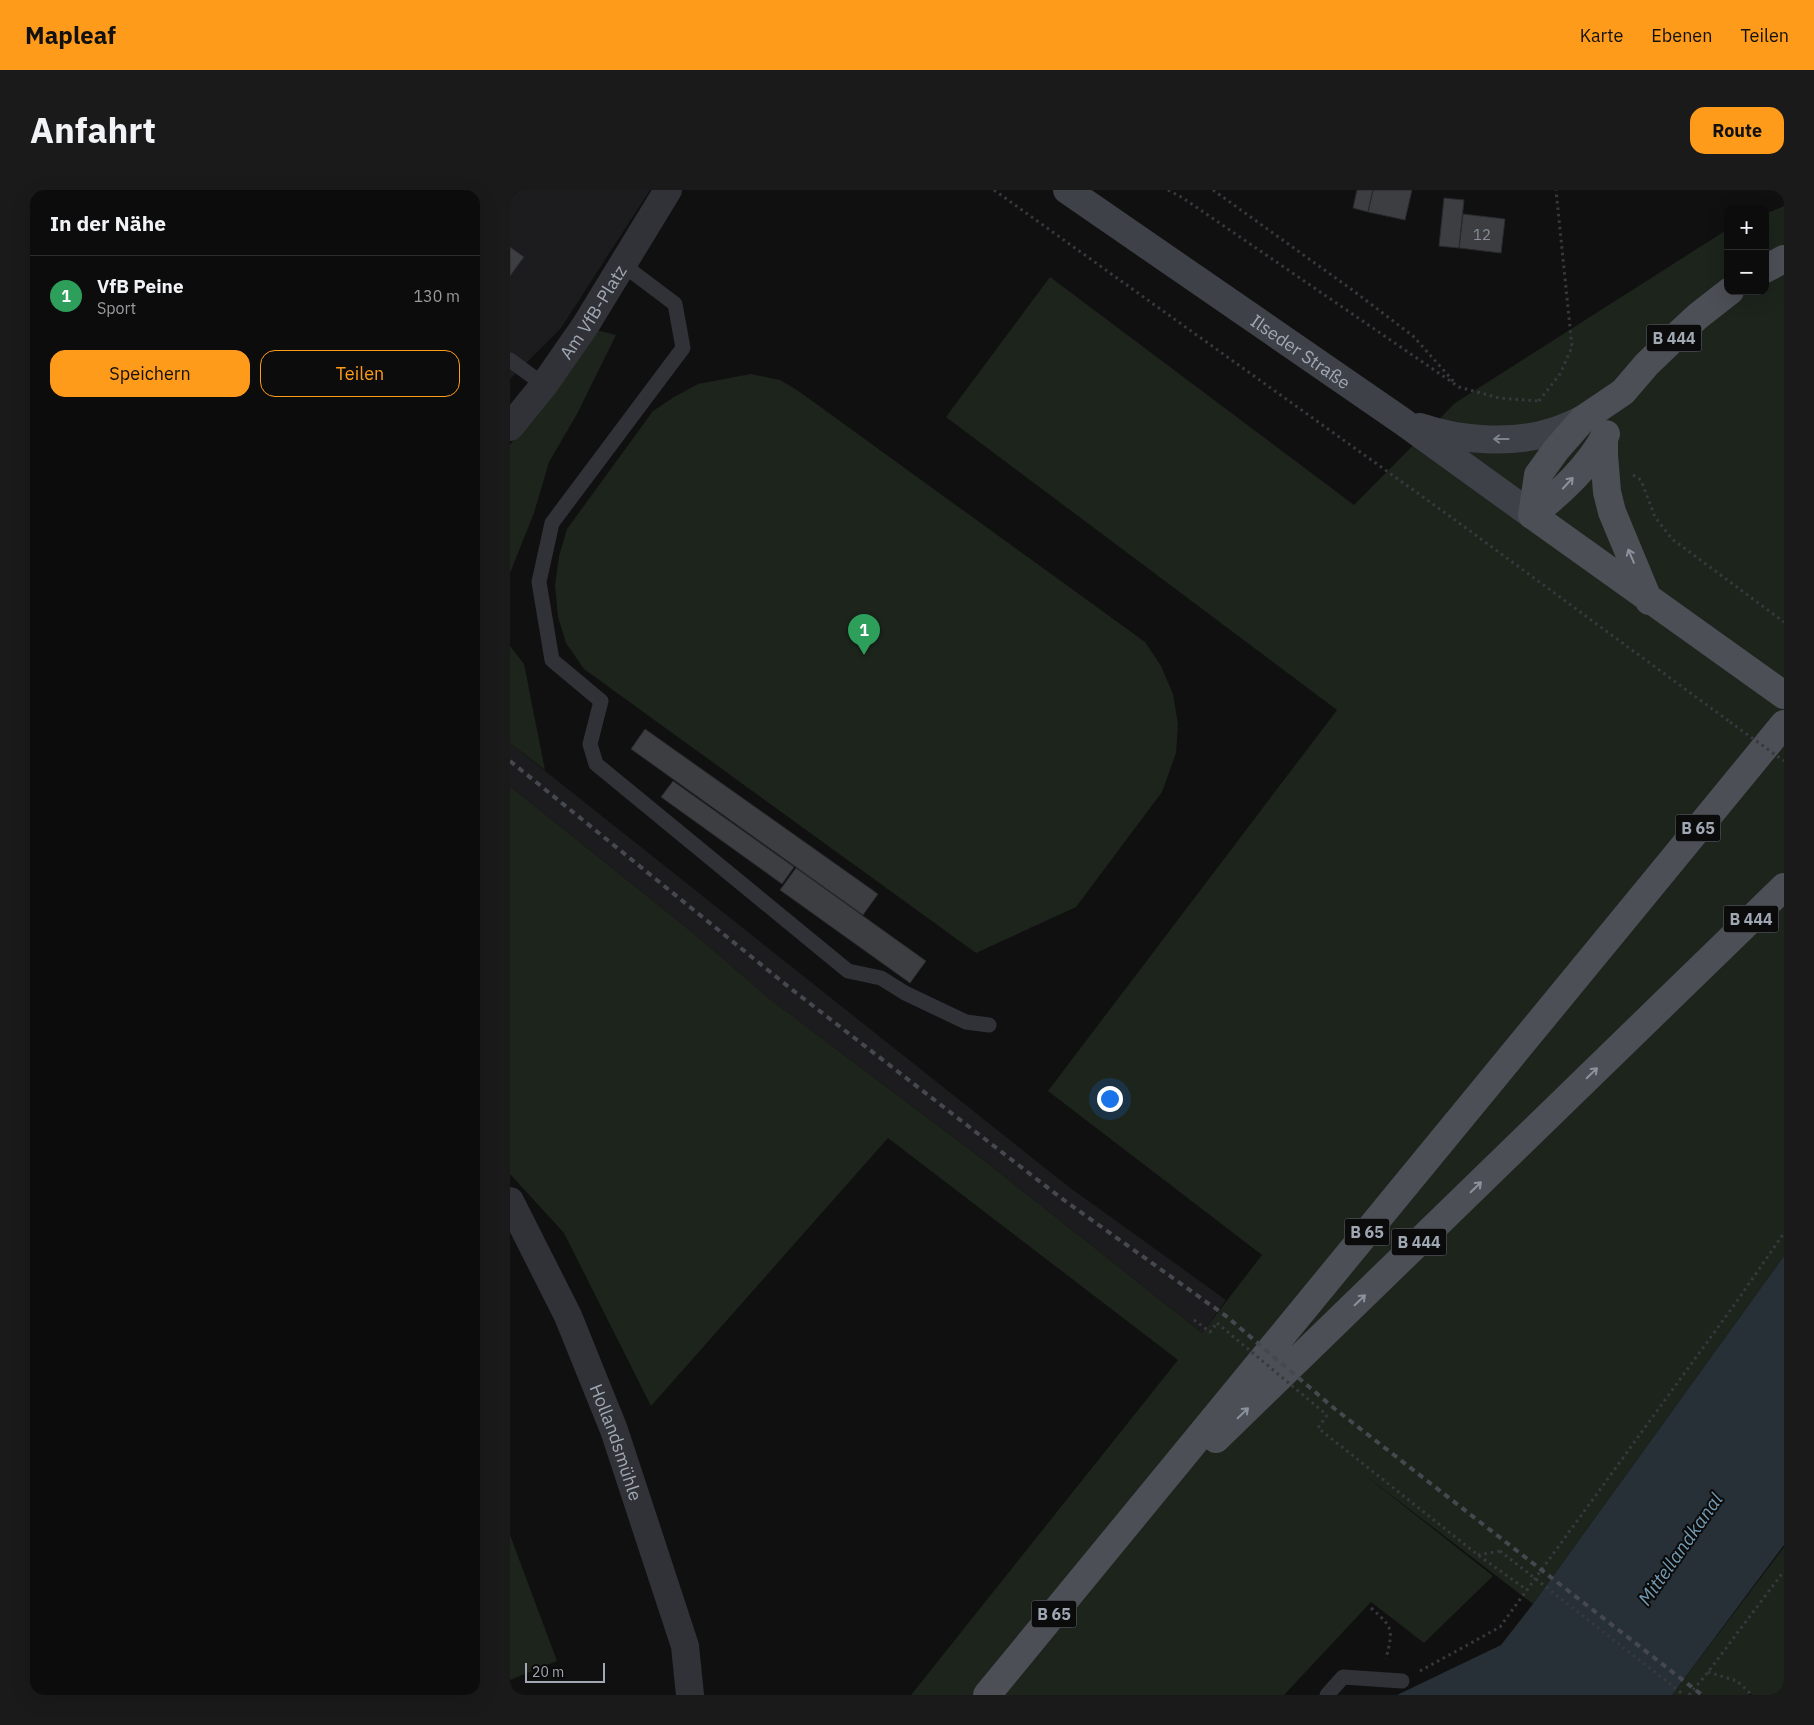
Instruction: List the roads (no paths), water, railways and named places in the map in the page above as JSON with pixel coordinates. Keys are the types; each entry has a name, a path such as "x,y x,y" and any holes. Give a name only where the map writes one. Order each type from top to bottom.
{"main road":[{"path":"1769,267 1784,259"},
{"name":"B 444","path":"1649,600 1612,512 1607,492 1604,464 1604,437 1624,392 1647,364 1698,316 1725,295"},
{"path":"1532,515 1538,475 1556,450 1584,420 1624,392"},
{"path":"1532,515 1560,493 1582,468 1604,437"},
{"path":"1532,515 1774,688"},
{"name":"B 65","path":"987,1695 1784,724"},
{"name":"B 444","path":"1120,1532 1784,887"}],"street":[{"name":"Am VfB-Platz","path":"510,427 544,385 585,326 668,190"},
{"name":"Ilseder Straße","path":"1067,190 1402,421 1532,515"},
{"path":"1402,421 1437,433 1474,439 1503,439 1550,433 1584,420"},
{"name":"Hollandsmühle","path":"510,1200 568,1316 614,1430 685,1646 690,1695"}],"lane":[{"path":"622,264 674,304 683,348 552,523 539,582 552,660 601,701 590,744 596,764 848,972 881,978 905,993 966,1022 989,1025"},
{"path":"510,360 544,385"},
{"path":"1327,1695 1343,1677 1402,1680"}],"water":[{"name":"Mittellandkanal","path":"1784,1256 1784,1545 1672,1695 1397,1695 1501,1645 1533,1604"}],"railway":[{"path":"510,761 790,988 1061,1198 1226,1316 1335,1409 1702,1695"}],"place":[{"name":"VfB Peine","path":"864,655"}]}
